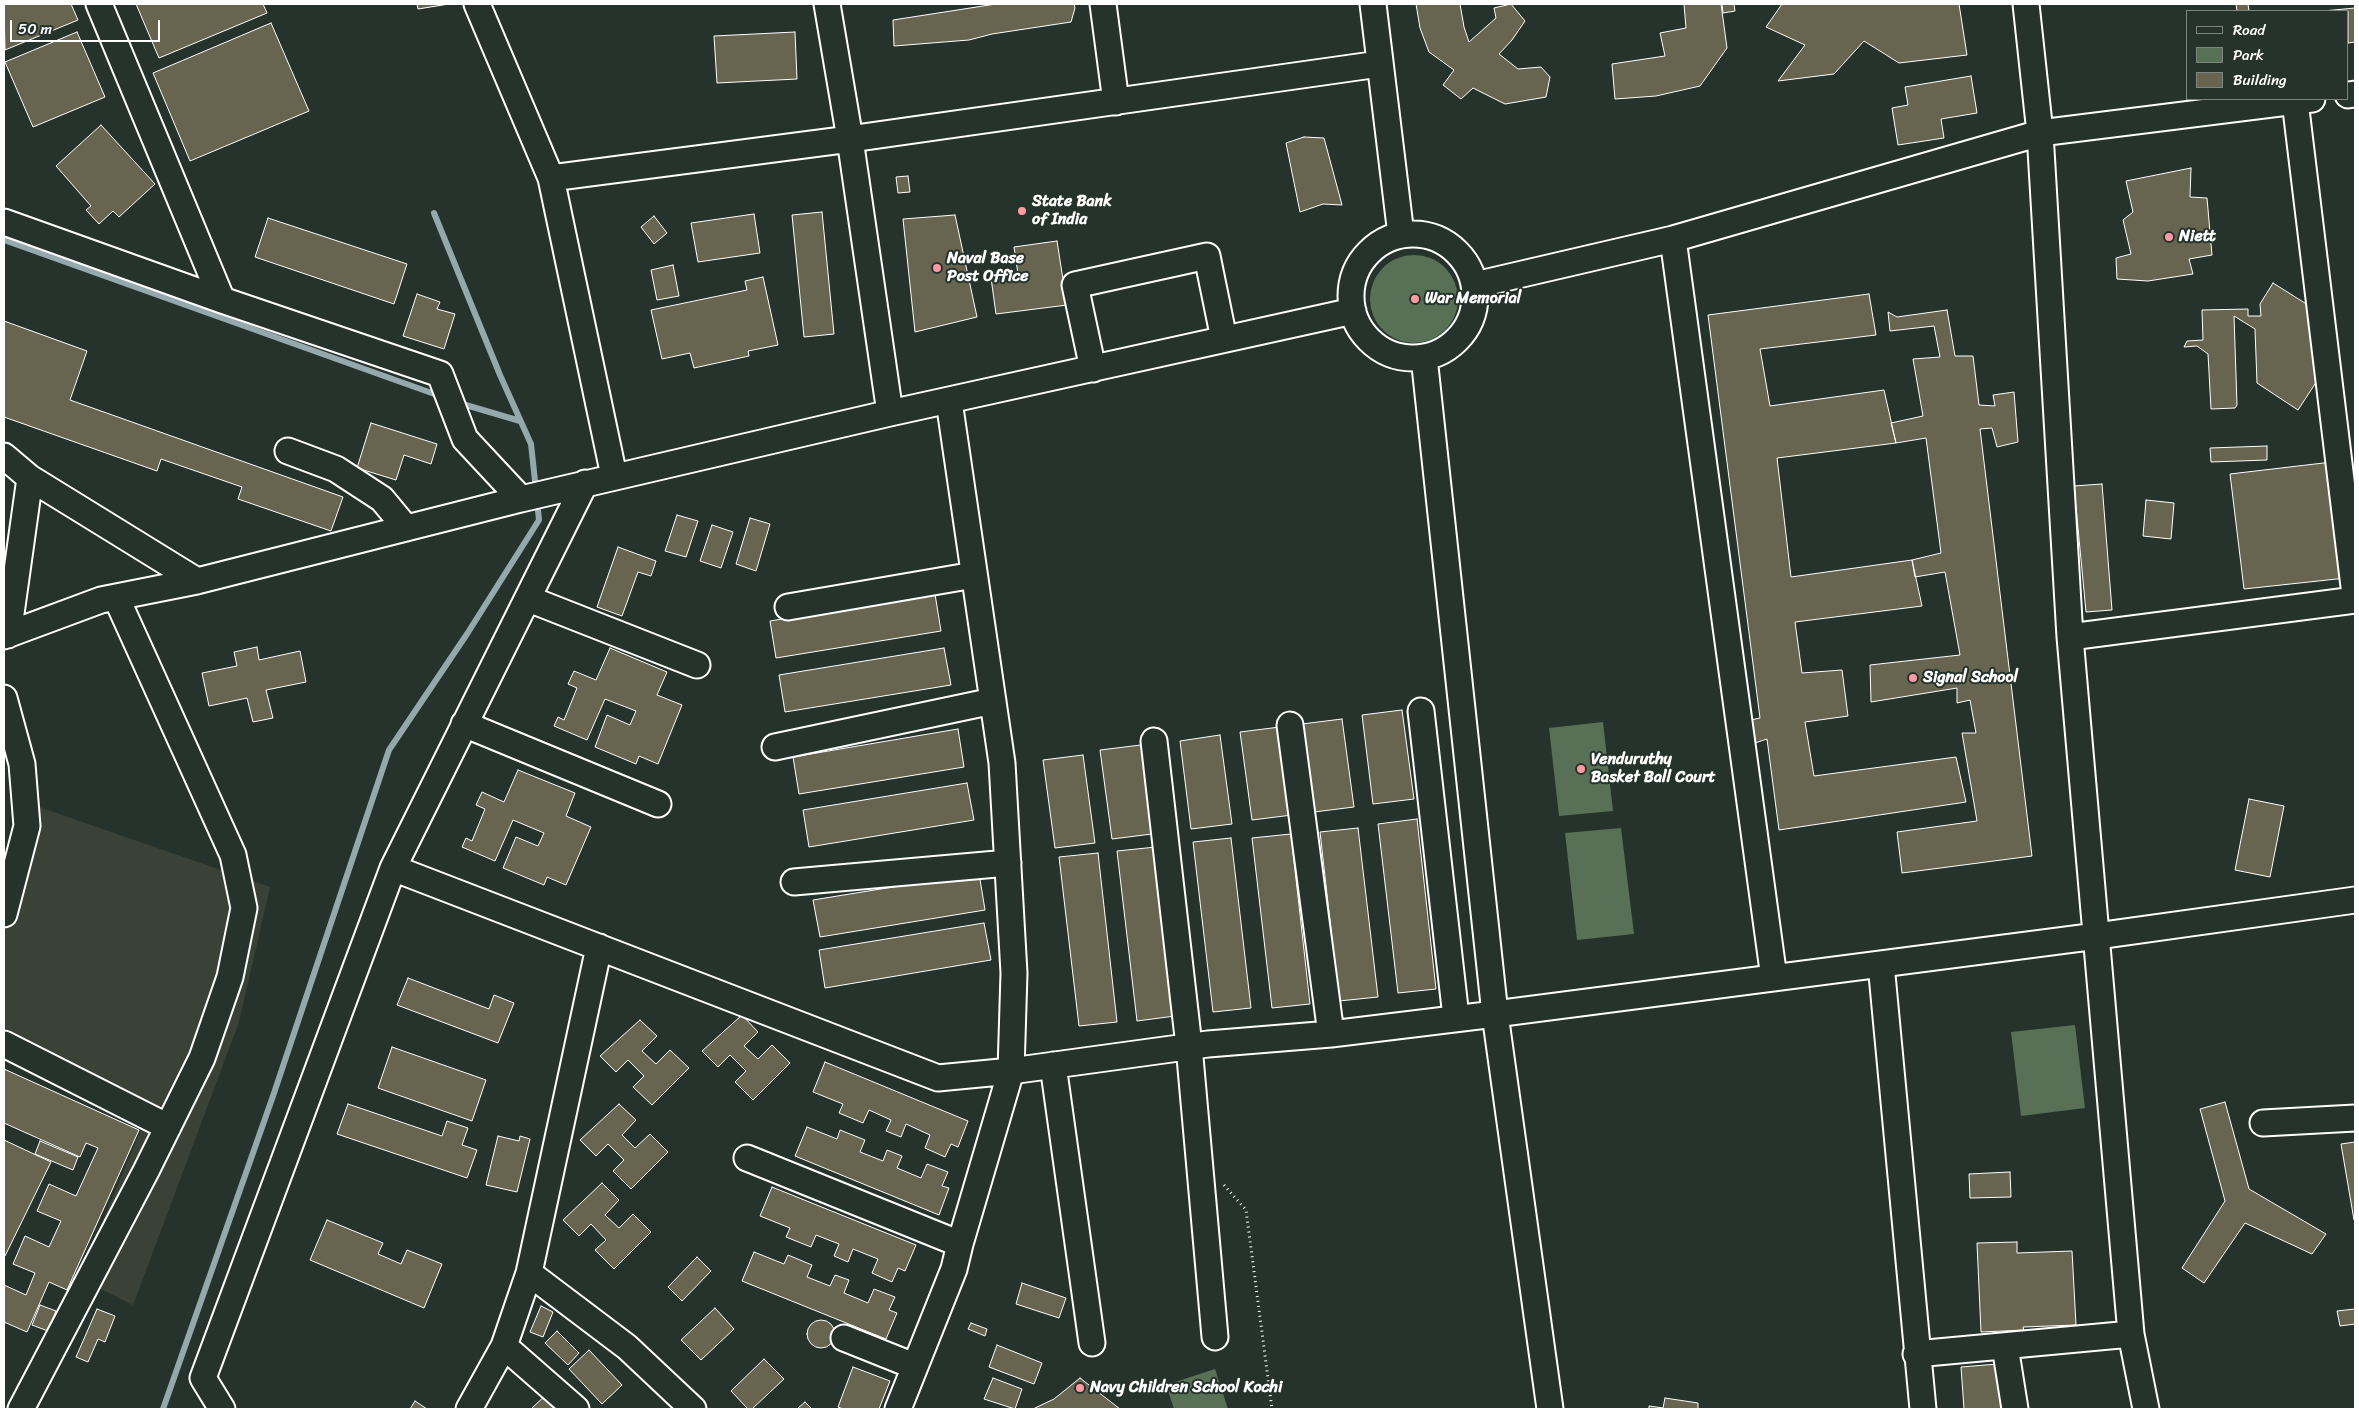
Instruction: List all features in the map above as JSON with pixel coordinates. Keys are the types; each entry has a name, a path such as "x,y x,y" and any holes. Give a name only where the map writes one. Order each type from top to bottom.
{"street":[{"path":"99,4 222,300"},
{"path":"477,4 551,178 614,476"},
{"path":"827,4 850,139 890,413"},
{"path":"1103,4 1116,102"},
{"path":"1373,4 1401,235"},
{"path":"2026,4 2040,133 2070,637 2131,1334 2146,1409"},
{"path":"551,178 850,139 1379,64"},
{"path":"1475,285 1673,238 2040,133 2304,100 2355,595"},
{"path":"4,222 222,300 440,374 465,439 535,495"},
{"path":"1421,234 1440,240 1456,251 1468,266 1475,285 1475,304 1470,323 1458,340 1443,351 1424,358 1405,358 1388,353 1372,343 1360,328 1353,311 1351,291 1356,272 1372,250 1382,242 1401,235 1421,234"},
{"path":"1673,238 1774,978"},
{"path":"1093,369 1075,285 1207,256 1224,339"},
{"path":"30,478 6,635 101,600 197,581 535,495 890,413 1353,311"},
{"path":"1424,358 1495,1014 1550,1409"},
{"path":"898,1409 954,1270 960,1244 1012,1071 1014,973 1002,762 949,401"},
{"path":"288,452 336,469 382,498 406,528"},
{"path":"4,456 30,478 197,581"},
{"path":"222,1409 203,1378 393,868 585,483"},
{"path":"788,607 974,575"},
{"path":"21,1409 202,1058 230,977 244,908 233,855 116,597"},
{"path":"528,599 697,665"},
{"path":"2070,637 2355,600"},
{"path":"4,698 22,764 28,826 4,914"},
{"path":"775,747 993,701"},
{"path":"1421,711 1456,1017"},
{"path":"464,724 658,804"},
{"path":"1290,725 1331,1034"},
{"path":"1154,741 1189,1046 1215,1337"},
{"path":"794,882 1008,863"},
{"path":"393,868 938,1078 1012,1071 1189,1046 1331,1034 1456,1017 1495,1014 2097,936 2355,900"},
{"path":"469,1409 504,1346 529,1273 599,947"},
{"path":"1881,964 1922,1409"},
{"path":"4,1044 168,1127"},
{"path":"1054,1065 1092,1343"},
{"path":"2263,1123 2355,1118"},
{"path":"747,1158 960,1244"},
{"path":"529,1273 628,1347 693,1409"},
{"path":"1916,1354 2131,1334"},
{"path":"844,1338 914,1366"},
{"path":"504,1346 576,1409"},
{"path":"2005,1346 2015,1409"}],"path":[{"path":"1221,1181 1246,1210 1272,1409"}],"shaded area":[{"path":"39,807 270,887 239,1022 133,1305 79,1278 141,1129 4,1061 4,893"}],"green space":[{"path":"1414,255 1431,258 1439,262 1451,274 1455,282 1458,299 1455,316 1451,324 1439,336 1431,340 1414,343 1397,340 1389,336 1377,324 1373,316 1370,299 1373,282 1377,274 1389,262 1397,258"},
{"name":"Venduruthy Basket Ball Court","path":"1603,722 1613,811 1559,816 1549,728"},
{"path":"1621,828 1634,934 1577,940 1565,833"},
{"path":"2075,1025 2085,1108 2021,1116 2011,1032"},
{"path":"1215,1369 1228,1409 1174,1409 1166,1385"}],"building":[{"path":"4,4 71,4 78,20 5,50"},
{"path":"136,4 263,4 267,13 159,58"},
{"path":"417,4 449,4 418,9"},
{"path":"996,4 1074,4 1075,8 1071,22 992,34 969,40 894,46 893,20"},
{"path":"1416,4 1460,4 1469,42 1496,18 1494,8 1511,4 1525,21 1512,40 1499,54 1518,69 1541,67 1550,77 1546,97 1505,104 1473,88 1461,99 1443,85 1454,70 1429,52 1420,28"},
{"path":"1684,4 1721,4 1727,48 1700,86 1656,96 1615,99 1612,64 1665,56 1660,33 1686,28"},
{"path":"1722,4 1734,4 1735,11 1723,13"},
{"path":"1782,4 1959,4 1967,55 1899,63 1864,41 1834,74 1778,81 1805,45 1766,27"},
{"path":"2236,4 2248,4 2249,10 2237,10"},
{"path":"2355,8 2355,42 2349,43 2349,10 2334,10"},
{"path":"271,23 309,111 190,161 153,73"},
{"path":"77,32 105,97 33,127 5,62"},
{"path":"795,32 797,79 717,83 714,36"},
{"path":"1971,76 1977,113 1941,119 1944,138 1898,145 1892,108 1908,105 1905,87"},
{"path":"101,125 155,184 119,217 113,211 99,224 86,210 91,206 56,166"},
{"path":"1304,137 1324,138 1342,205 1323,204 1300,212 1286,143"},
{"name":"Niett","path":"2191,168 2190,197 2207,198 2212,255 2189,259 2193,274 2148,281 2117,279 2116,258 2131,254 2123,220 2133,212 2126,181"},
{"path":"908,176 910,192 898,193 896,177"},
{"path":"822,212 834,334 804,337 792,215"},
{"path":"754,214 760,253 698,262 691,223"},
{"name":"Naval Base Post Office","path":"955,215 977,317 915,332 903,219"},
{"path":"654,216 667,233 654,244 641,227"},
{"path":"268,218 407,264 394,304 255,257"},
{"path":"1057,241 1067,305 996,314 991,278 1018,274 1014,247"},
{"path":"673,265 679,296 657,300 651,270"},
{"path":"763,277 778,345 748,351 749,356 694,368 690,353 662,359 651,310 747,290 745,281"},
{"path":"2273,283 2316,310 2326,367 2298,410 2257,383 2255,329 2234,316 2237,405 2235,408 2211,409 2208,354 2197,346 2184,347 2187,341 2203,340 2202,310 2248,309 2248,316 2261,316 2260,304"},
{"path":"417,294 440,302 437,309 455,314 444,349 403,336"},
{"path":"1869,294 1876,335 1760,349 1770,406 1884,390 1896,443 1777,458 1791,577 1912,560 1922,606 1795,622 1802,673 1842,670 1848,716 1805,722 1814,776 1956,757 1966,802 1779,830 1767,739 1749,745 1746,721 1760,718 1708,315"},
{"path":"1947,310 1955,356 1973,356 1979,405 1995,406 1993,395 2014,392 2018,442 1997,447 1992,428 1980,429 2032,856 1902,873 1897,832 1977,821 1962,733 1976,733 1970,700 1957,703 1957,688 1871,702 1870,665 1960,655 1945,572 1915,577 1912,560 1941,553 1926,438 1896,443 1891,423 1923,416 1913,359 1940,357 1934,326 1890,331 1888,312 1897,317"},
{"path":"4,321 87,351 70,400 343,497 331,531 238,499 242,487 161,459 157,471 4,417"},
{"path":"371,423 437,444 431,464 404,455 396,480 357,468"},
{"path":"2267,446 2267,460 2211,462 2210,448"},
{"path":"2332,462 2346,578 2244,589 2230,474"},
{"path":"2102,484 2112,610 2086,612 2074,486"},
{"path":"2146,500 2174,503 2171,539 2143,536"},
{"path":"677,515 698,521 686,557 665,551"},
{"path":"750,518 770,524 756,571 736,564"},
{"path":"712,525 733,532 721,568 700,561"},
{"path":"618,547 656,561 651,576 638,572 622,616 597,607"},
{"path":"935,594 941,631 776,658 770,621"},
{"path":"257,647 259,660 300,651 306,682 266,690 273,718 253,722 247,698 209,706 202,673 237,666 234,652"},
{"path":"610,648 667,672 657,695 682,705 658,764 639,756 636,764 595,747 607,715 630,725 636,711 605,699 587,740 554,726 558,717 564,720 577,688 568,684 574,671 596,680"},
{"path":"944,648 951,685 785,712 779,675"},
{"path":"1402,710 1414,799 1373,804 1362,715"},
{"path":"1342,719 1354,807 1314,812 1302,724"},
{"path":"1280,727 1292,815 1252,820 1240,732"},
{"path":"958,729 964,767 799,794 793,757"},
{"path":"1220,735 1232,824 1191,829 1180,741"},
{"path":"1141,745 1152,834 1112,839 1100,750"},
{"path":"1083,755 1095,843 1055,848 1043,760"},
{"path":"518,770 575,793 566,816 591,827 566,885 547,877 544,885 503,868 516,837 538,846 544,833 513,820 495,861 462,847 466,838 472,841 485,809 476,805 482,792 504,802"},
{"path":"967,783 974,820 809,847 803,810"},
{"path":"2249,799 2284,806 2270,877 2235,870"},
{"path":"1417,819 1436,989 1398,993 1378,824"},
{"path":"1358,828 1378,997 1339,1001 1320,832"},
{"path":"1291,834 1310,1004 1272,1008 1252,838"},
{"path":"1231,838 1251,1008 1213,1012 1193,842"},
{"path":"1156,847 1175,1016 1137,1021 1117,851"},
{"path":"1098,853 1117,1022 1079,1026 1059,857"},
{"path":"979,873 985,910 820,937 813,900"},
{"path":"984,923 991,960 825,988 819,950"},
{"path":"408,978 489,1009 494,995 514,1003 498,1043 397,1005"},
{"path":"742,1015 758,1032 744,1046 758,1059 772,1045 790,1063 753,1100 735,1082 746,1071 730,1055 718,1067 702,1051"},
{"path":"640,1020 657,1036 642,1051 656,1064 670,1050 689,1068 652,1105 633,1087 644,1076 628,1060 616,1072 600,1056"},
{"path":"392,1047 486,1080 472,1121 378,1088"},
{"path":"825,1062 968,1121 958,1147 951,1144 945,1157 925,1148 930,1135 906,1124 901,1137 886,1131 891,1120 869,1110 863,1123 839,1113 843,1104 813,1092"},
{"path":"4,1069 139,1130 67,1290 49,1282 27,1332 4,1322 4,1285 26,1295 35,1273 13,1264 25,1236 49,1247 61,1221 37,1211 49,1184 76,1196 98,1148 86,1143 80,1157 4,1123"},
{"path":"2225,1102 2249,1189 2326,1234 2312,1254 2245,1223 2204,1283 2182,1268 2225,1201 2200,1109"},
{"path":"348,1104 442,1136 447,1121 468,1128 462,1145 477,1150 467,1178 337,1134"},
{"path":"619,1104 636,1120 622,1135 635,1148 650,1134 668,1152 631,1189 613,1171 624,1160 608,1144 596,1156 580,1140"},
{"path":"807,1127 837,1139 840,1130 865,1140 860,1152 883,1161 887,1150 902,1156 897,1168 921,1178 927,1164 948,1172 942,1186 949,1188 939,1215 795,1156"},
{"path":"498,1136 519,1141 520,1136 530,1139 517,1192 486,1185"},
{"path":"4,1140 51,1162 5,1256 4,1255"},
{"path":"40,1141 78,1157 73,1170 35,1154"},
{"path":"2355,1142 2355,1220 2354,1220 2341,1144"},
{"path":"2010,1172 2011,1197 1970,1198 1969,1174"},
{"path":"602,1183 619,1200 605,1215 619,1228 633,1214 651,1232 614,1269 595,1250 606,1240 591,1224 579,1236 563,1220"},
{"path":"772,1187 916,1245 905,1271 898,1268 892,1282 872,1273 878,1259 853,1249 848,1262 834,1256 839,1244 816,1235 811,1247 786,1237 790,1228 760,1216"},
{"path":"327,1220 383,1243 378,1254 401,1264 407,1250 442,1264 424,1308 310,1260"},
{"path":"2017,1242 2017,1253 2072,1251 2076,1325 2023,1327 2024,1330 1981,1332 1977,1243"},
{"path":"754,1252 784,1264 788,1255 812,1265 807,1277 830,1286 835,1275 849,1280 844,1293 868,1303 874,1289 895,1297 889,1310 897,1313 886,1339 742,1281"},
{"path":"697,1257 711,1271 682,1301 668,1287"},
{"path":"1022,1283 1066,1298 1059,1318 1016,1304"},
{"path":"40,1305 56,1311 48,1331 32,1325"},
{"path":"541,1306 553,1312 543,1337 530,1332"},
{"path":"715,1308 734,1329 701,1360 681,1340"},
{"path":"97,1309 115,1316 105,1342 98,1339 88,1362 76,1357"},
{"path":"2355,1309 2355,1324 2340,1326 2337,1311"},
{"path":"821,1320 831,1324 835,1334 831,1344 821,1348 811,1344 807,1334 811,1324"},
{"path":"971,1323 987,1329 985,1336 968,1329"},
{"path":"557,1331 579,1353 568,1365 545,1343"},
{"path":"997,1345 1042,1363 1034,1384 989,1367"},
{"path":"589,1350 622,1385 602,1404 569,1369"},
{"path":"764,1359 784,1379 752,1409 748,1409 731,1391"},
{"path":"1998,1364 2001,1409 1964,1409 1961,1367"},
{"path":"853,1367 890,1381 879,1409 843,1409 838,1407"},
{"path":"993,1378 1022,1389 1015,1409 984,1399"},
{"name":"Navy Children School Kochi","path":"1080,1378 1120,1409 1033,1409 1054,1399"},
{"path":"549,1392 566,1409 531,1409"},
{"path":"1665,1398 1698,1403 1698,1409 1649,1409 1649,1406 1663,1408"},
{"path":"415,1401 427,1409 410,1409"},
{"path":"805,1402 812,1409 797,1409"}],"waterway":[{"path":"434,213 500,375 531,444 536,490"},
{"path":"4,240 440,396"},
{"path":"459,403 520,421"},
{"path":"163,1409 273,1096 389,750 467,634 539,520 537,500"}],"place":[{"name":"State Bank of India","path":"1022,211"},
{"name":"Niett","path":"2169,237"},
{"name":"Naval Base Post Office","path":"937,268"},
{"name":"War Memorial","path":"1415,299"},
{"name":"Signal School","path":"1913,678"},
{"name":"Venduruthy Basket Ball Court","path":"1581,769"},
{"name":"Navy Children School Kochi","path":"1080,1388"}]}
